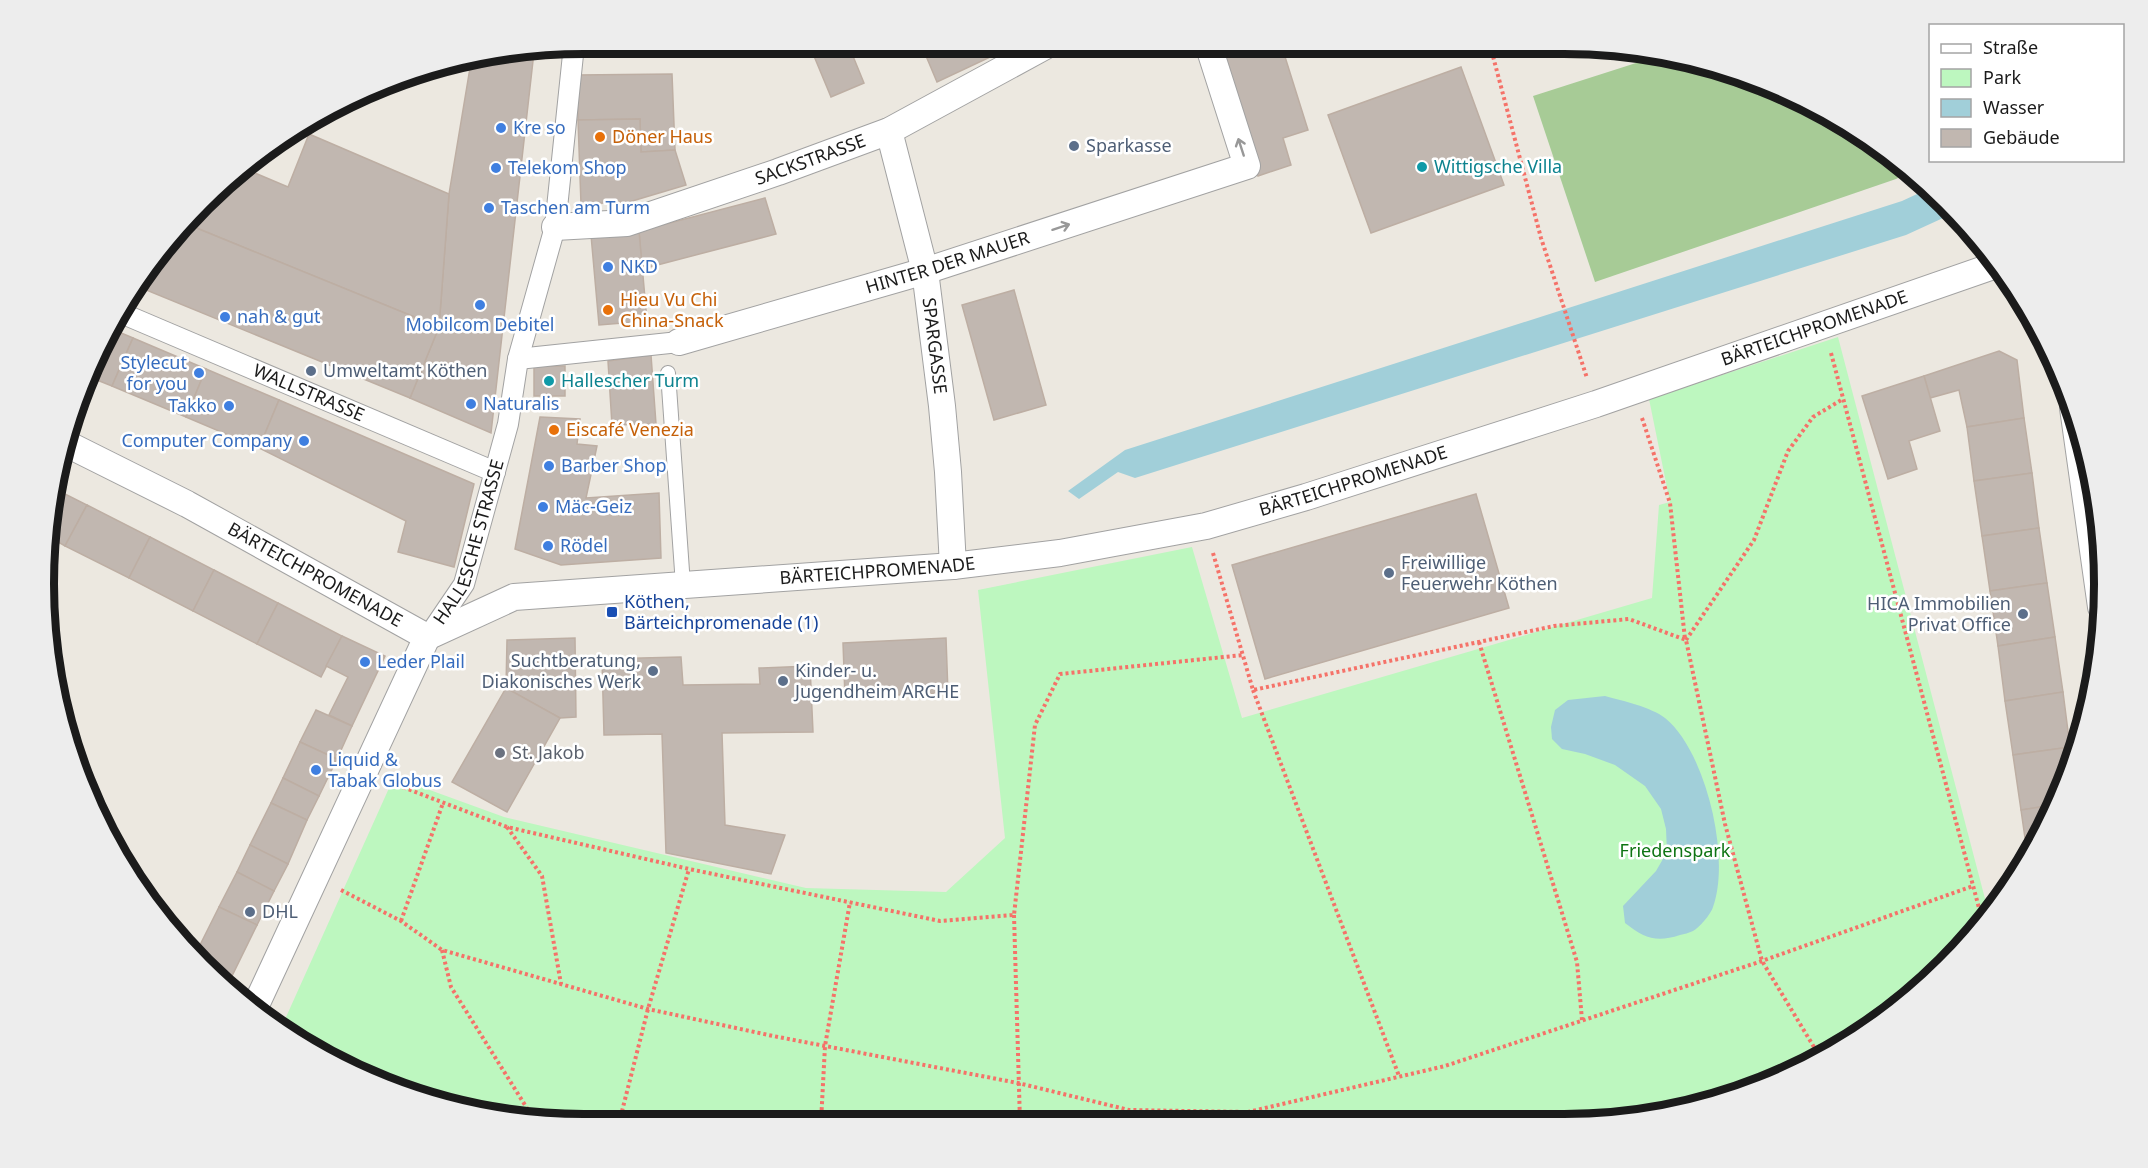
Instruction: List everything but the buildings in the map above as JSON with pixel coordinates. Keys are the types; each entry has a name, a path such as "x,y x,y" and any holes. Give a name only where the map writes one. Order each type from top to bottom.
{"street":[{"name":"HALLESCHE STRASSE","path":"258,1001 428,637 464,584 508,424 518,360 555,227 573,54"},
{"name":"SACKSTRASSE","path":"555,227 627,223 778,172 889,131 1031,54"},
{"name":"HINTER DER MAUER","path":"518,360 679,342 926,271 1247,166 1211,54"},
{"name":"SPARGASSE","path":"889,131 926,271 948,472 952,566"},
{"name":"BÄRTEICHPROMENADE","path":"72,447 187,504 428,637 514,597 952,566 1060,553 1206,526 1306,497 1634,391 1989,268"},
{"name":"WALLSTRASSE","path":"127,316 495,472"},
{"path":"2083,477 2091,529"}],"lane":[{"path":"668,374 683,585"}],"path":[{"path":"1492,54 1542,238 1582,364"},
{"path":"1824,324 1980,912"},
{"path":"1634,391 1670,503 1686,640 1725,824 1762,961 1816,1050"},
{"path":"1686,640 1754,540 1788,451 1813,417 1844,399"},
{"path":"1206,526 1253,690 1399,1076"},
{"path":"1253,690 1554,626 1629,619 1686,640"},
{"path":"1479,642 1576,962 1582,1020"},
{"path":"1020,1114 1014,915 1035,725 1060,674 1243,655"},
{"path":"386,780 507,827 689,869 940,921 1014,915"},
{"path":"401,921 443,803"},
{"path":"507,827 542,876 561,984"},
{"path":"621,1114 648,1009 689,869"},
{"path":"335,887 401,921 442,951 648,1009 1018,1083 1129,1110 1248,1112 1445,1066 1762,961 1972,886"},
{"path":"821,1114 825,1046 850,902"},
{"path":"442,951 451,987 528,1111"}],"green space":[{"path":"1644,61 1667,64 1701,72 1767,94 1829,125 1858,143 1901,176 1595,282 1533,96"},
{"name":"Friedenspark","path":"1838,337 1986,904 1939,959 1887,1004 1829,1043 1767,1074 1701,1096 1667,1104 1599,1113 549,1113 481,1104 414,1086 350,1059 284,1021 394,777 504,817 806,888 946,892 1005,838 978,590 1192,547 1242,718 1652,598 1659,505 1670,502 1649,399"}],"water":[{"path":"1920,192 1946,217 1906,235 1135,478 1118,472 1079,499 1068,491 1125,450 1902,201"},
{"path":"1605,696 1645,708 1665,718 1680,734 1703,779 1717,834 1718,886 1710,913 1693,931 1657,939 1638,932 1625,923 1623,906 1656,871 1667,852 1666,829 1661,809 1645,786 1615,765 1585,754 1562,749 1552,739 1551,727 1555,710 1568,700"}],"place":[{"name":"Kre so","path":"501,128"},
{"name":"Döner Haus","path":"600,137"},
{"name":"Sparkasse","path":"1074,146"},
{"name":"Wittigsche Villa","path":"1422,167"},
{"name":"Telekom Shop","path":"496,168"},
{"name":"Taschen am Turm","path":"489,208"},
{"name":"NKD","path":"608,267"},
{"name":"Mobilcom Debitel","path":"480,305"},
{"name":"Hieu Vu Chi China-Snack","path":"608,310"},
{"name":"nah & gut","path":"225,317"},
{"name":"Umweltamt Köthen","path":"311,371"},
{"name":"Stylecut for you","path":"199,373"},
{"name":"Hallescher Turm","path":"549,381"},
{"name":"Naturalis","path":"471,404"},
{"name":"Takko","path":"229,406"},
{"name":"Eiscafé Venezia","path":"554,430"},
{"name":"Computer Company","path":"304,441"},
{"name":"Barber Shop","path":"549,466"},
{"name":"Mäc-Geiz","path":"543,507"},
{"name":"Rödel","path":"548,546"},
{"name":"Freiwillige Feuerwehr Köthen","path":"1389,573"},
{"name":"Köthen, Bärteichpromenade (1)","path":"612,612"},
{"name":"HICA Immobilien Privat Office","path":"2023,614"},
{"name":"Leder Plail","path":"365,662"},
{"name":"Suchtberatung, Diakonisches Werk","path":"653,671"},
{"name":"Kinder- u. Jugendheim ARCHE","path":"783,681"},
{"name":"St. Jakob","path":"500,753"},
{"name":"Liquid & Tabak Globus","path":"316,770"},
{"name":"DHL","path":"250,912"}]}
